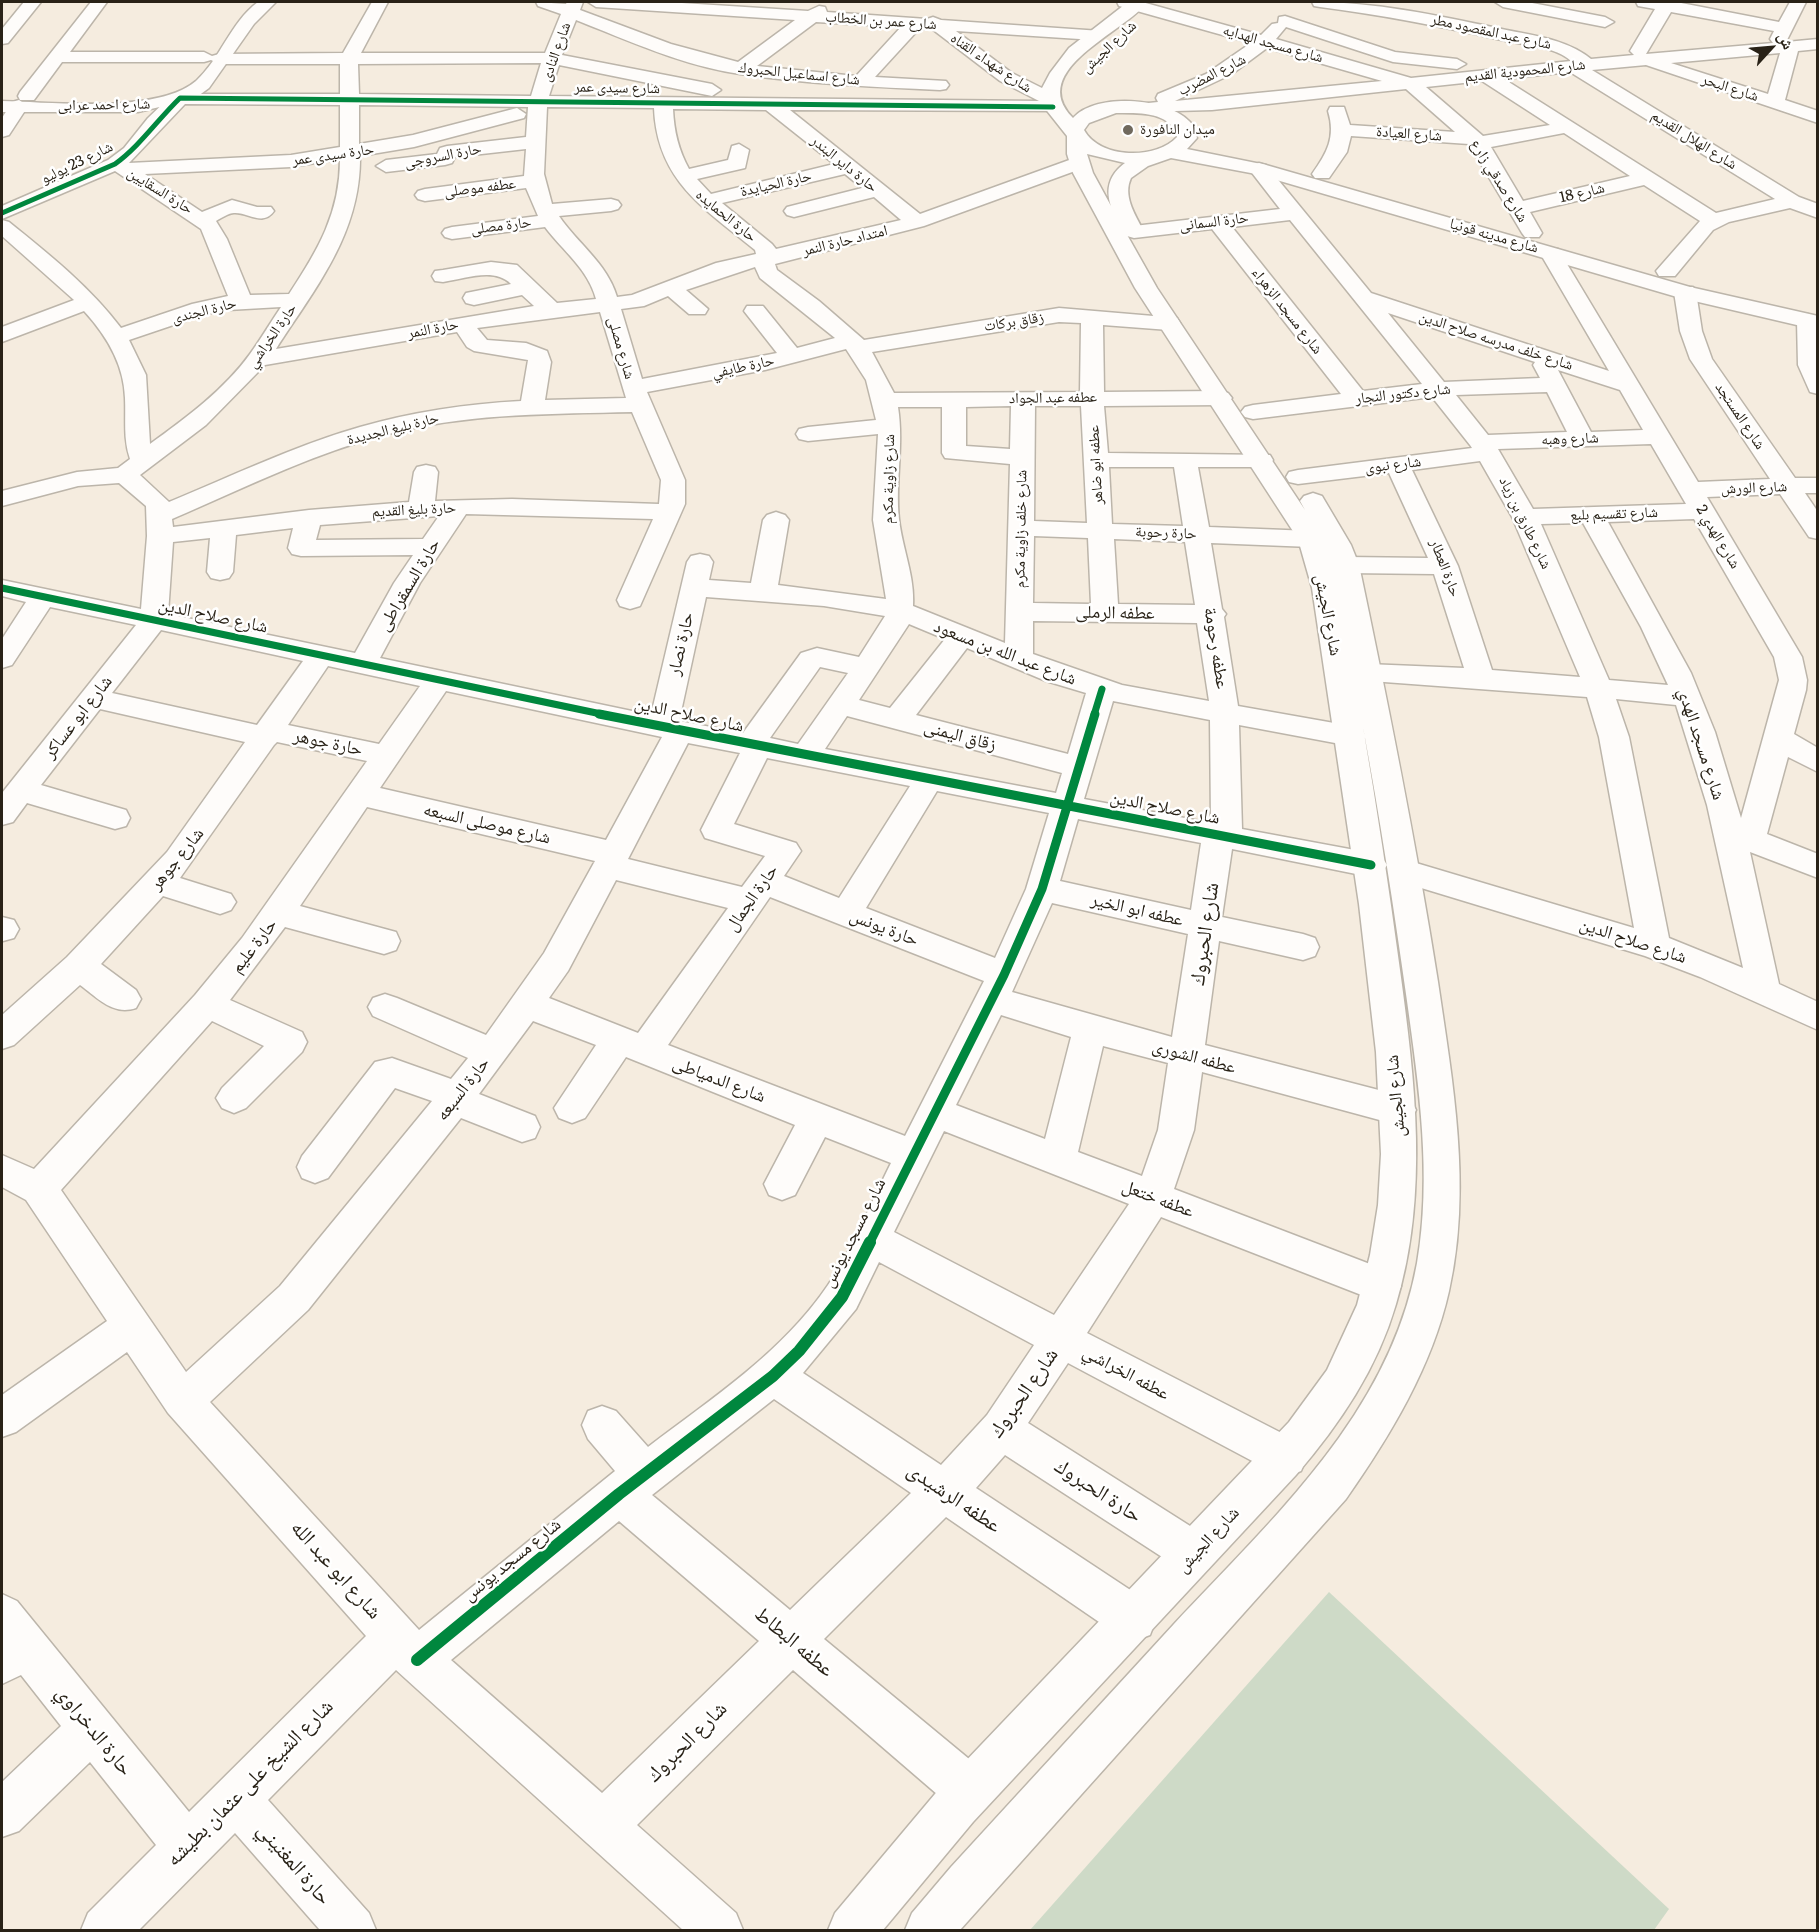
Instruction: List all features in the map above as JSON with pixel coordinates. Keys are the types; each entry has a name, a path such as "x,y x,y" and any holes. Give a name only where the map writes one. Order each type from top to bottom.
{"street":[{"path":"2,39 33,2"},
{"path":"2,131 16,103 99,2"},
{"name":"شارع احمد عرابى","path":"2,96 16,103 131,107 180,98 202,85 211,58 242,2"},
{"name":"شارع احمد عرابى","path":"16,103 127,96 160,92 180,84 211,58 267,2"},
{"path":"349,59 380,2"},
{"name":"شارع اسماعيل الحبروك","path":"544,2 573,6 687,53 741,69 861,81 956,86"},
{"name":"شارع عمر بن الخطاب","path":"596,2 693,5 713,9 781,8 813,16 923,16 1000,28 1095,35"},
{"path":"741,69 833,2"},
{"name":"شارع عبد المقصود مطر","path":"1320,2 1403,13 1563,48 1579,62"},
{"path":"1570,2 1622,12"},
{"path":"1644,2 1667,4 1698,12 1726,9 1785,38"},
{"path":"1774,103 1785,38 1798,2"},
{"name":"شارع الجيش","path":"929,1930 968,1884 1331,1485 1363,1443 1402,1371 1425,1308 1436,1263 1442,1218 1442,1147 1438,1103 1406,872 1346,565 1331,531 1298,477 1253,412 1168,323 1146,288 1076,143 1052,104 1054,81 1080,48 1095,35 1143,3"},
{"name":"شارع الجيش","path":"1078,76 1129,27 1143,3"},
{"name":"شارع مسجد الهدايه","path":"1143,3 1410,83"},
{"path":"1636,54 1667,4"},
{"path":"1497,5 1605,22"},
{"path":"1497,5 1584,38"},
{"name":"شارع النادى","path":"538,107 552,58 573,6"},
{"path":"687,53 713,9"},
{"path":"1000,28 1007,10"},
{"path":"1698,12 1709,45"},
{"path":"1393,57 1403,13"},
{"name":"شارع المحمودية القديم","path":"1291,15 1393,57 1483,70"},
{"name":"شارع المضرب","path":"1136,107 1202,84 1228,70 1250,56 1291,15"},
{"path":"861,81 923,16"},
{"name":"شارع شهداء القناه","path":"923,16 1006,77 1052,104"},
{"path":"1444,64 1454,24"},
{"path":"1489,32 1483,70 1568,128 1714,221"},
{"path":"761,34 785,37"},
{"name":"شارع المحمودية القديم","path":"1136,107 1329,92 1410,83 1483,70 1579,62 1709,45 1818,36"},
{"name":"شارع المحمودية القديم","path":"1636,54 1785,38 1818,44"},
{"name":"شارع البحر","path":"1605,45 1814,116"},
{"path":"56,57 552,58 702,87 768,104"},
{"name":"حارة الخراشي","path":"134,468 221,400 258,359 330,248 338,231 350,161 349,59"},
{"path":"442,101 456,59"},
{"name":"شارع الهلال القديم","path":"1579,62 1792,201 1818,212"},
{"name":"شارع صدقي زارع","path":"1410,83 1477,141 1532,233"},
{"path":"992,88 1028,90"},
{"path":"1322,174 1339,150 1343,130 1329,92"},
{"name":"شارع الجيش","path":"1085,93 1136,107"},
{"path":"1814,116 1818,96"},
{"name":"شارع سيدى عمر","path":"180,98 442,101 662,112 768,104 1052,104"},
{"name":"شارع 23 يوليو","path":"2,213 120,166 155,122 180,98"},
{"name":"شارع المحمودية القديم","path":"1187,132 1207,115 1234,101"},
{"name":"حارة داير البندر","path":"768,104 917,222"},
{"name":"شارع مصلى","path":"538,107 535,181 548,215 595,272 609,305 637,396 673,480 674,496 669,512 630,600"},
{"name":"حارة سيدى عمر","path":"120,166 257,165 350,161 538,107"},
{"path":"1136,107 1174,117 1187,132 1184,143 1163,154 1114,156 1076,143 1083,116 1102,109 1136,107"},
{"path":"640,122 662,112"},
{"name":"حارة الحمايده","path":"662,112 669,151 705,209 753,237 765,248 767,252 765,260"},
{"name":"شارع العيادة","path":"1343,130 1477,141 1568,128"},
{"name":"شارع مدينه قونيا","path":"1187,132 1241,152 1667,271 1814,317"},
{"name":"حارة السروجى","path":"350,161 446,159 447,152 536,142"},
{"name":"امتداد حارة النمر","path":"609,305 636,302 724,268 917,222 1076,143"},
{"path":"659,174 682,174 738,164 739,150"},
{"name":"شارع الجيش","path":"852,1930 969,1790 1134,1619 1286,1457 1317,1420 1339,1388 1371,1321 1382,1286 1397,1214 1399,1125 1371,865 1325,588 1311,538 1220,398 1206,362 1116,195 1119,179 1133,166 1163,154"},
{"name":"شارع مدينه قونيا","path":"1163,154 1259,169 1685,292 1814,317"},
{"name":"حارة السقايين","path":"120,166 203,219 217,239 241,301"},
{"name":"حارة الحيايدة","path":"705,209 848,167"},
{"name":"شارع طارق بن زياد","path":"1259,169 1485,448 1525,517 1598,687 1614,737 1654,946"},
{"name":"شارع 18","path":"1517,208 1647,178"},
{"name":"عطفه موصلى","path":"425,195 453,185 535,181"},
{"path":"794,210 877,190"},
{"path":"1667,271 1700,231 1714,221 1792,201"},
{"path":"548,215 611,205"},
{"name":"حارة السقايين","path":"203,219 232,206 257,213 264,211"},
{"name":"حارة السمانى","path":"1134,232 1295,213"},
{"name":"حارة مصلى","path":"452,232 548,215"},
{"name":"شارع مسجد الزهراء","path":"1217,222 1357,399"},
{"path":"2,226 66,279 89,302 124,353 134,376 137,448 134,468 159,506 160,526 154,620"},
{"path":"731,243 753,237"},
{"name":"شارع الهدي 2","path":"1551,253 1782,646 1791,669 1792,690 1778,738 1740,836"},
{"name":"شارع زاوية مكرم","path":"765,260 764,268 768,273 856,344 888,416 886,519 901,611"},
{"path":"443,276 500,268 512,272 550,309"},
{"path":"474,298 527,287"},
{"path":"671,288 697,309"},
{"name":"شارع المستجد","path":"1685,292 1691,331 1701,359 1818,531"},
{"name":"شارع خلف مدرسه صلاح الدين","path":"1362,297 1630,386"},
{"name":"حارة الجندى","path":"114,338 210,307 241,301 297,300"},
{"path":"2,335 89,302"},
{"name":"حارة النمر","path":"258,359 550,309 609,305"},
{"path":"210,307 233,319 283,321"},
{"path":"755,311 792,356"},
{"name":"زقاق بركات","path":"856,344 1050,316 1168,323"},
{"name":"عطفه ابو ضاهر","path":"1092,317 1092,398 1105,613"},
{"path":"1814,317 1809,365 1818,387"},
{"path":"462,323 475,342 482,346 526,350 539,356 540,362 532,407"},
{"name":"حارة طايفي","path":"637,396 711,383 792,356 856,344"},
{"path":"1539,356 1583,439"},
{"name":"شارع دكتور النجار","path":"1253,412 1438,389 1554,385"},
{"name":"حارة بليغ الجديدة","path":"160,526 369,432 430,418 637,396"},
{"name":"عطفه عبد الجواد","path":"807,434 888,416 954,411 1023,398 1220,398"},
{"name":"شارع خلف زاوية مكرم","path":"1019,659 1023,398"},
{"path":"954,411 954,453 1022,457"},
{"name":"شارع وهبه","path":"1485,448 1583,439 1659,436"},
{"name":"شارع نبوى","path":"1298,477 1397,464 1485,448"},
{"path":"1096,460 1260,460"},
{"name":"عطفه رحومة","path":"1185,461 1196,534 1212,614 1226,715 1223,836"},
{"name":"حارة العطار","path":"1397,464 1445,567 1481,678"},
{"path":"2,499 77,479 134,468"},
{"path":"422,509 426,472"},
{"name":"شارع الورش","path":"1696,501 1788,486 1818,485"},
{"name":"شارع تقسيم بلبع","path":"1525,517 1591,515 1696,501"},
{"name":"حارة بليغ القديم","path":"160,526 224,528 309,518 458,507 548,507 669,512"},
{"name":"حارة السمقراطى","path":"363,664 398,599 458,507"},
{"name":"شارع مسجد الهدي","path":"1591,515 1669,656 1687,696 1740,836 1764,992"},
{"path":"309,518 301,548 431,547"},
{"path":"763,592 776,520"},
{"path":"220,572 224,528"},
{"name":"حارة رحوبة","path":"1020,528 1311,538"},
{"path":"1346,565 1445,567"},
{"name":"شارع عبد الله بن مسعود","path":"697,575 763,592 839,598 901,611 961,637 1102,689 1226,715 1351,736"},
{"name":"حارة نصار","path":"671,729 697,575"},
{"name":"شارع صلاح الدين","path":"2,588 671,729 1371,865"},
{"path":"2,658 43,597"},
{"path":"806,755 866,668 901,611"},
{"name":"عطفه الرملى","path":"1019,612 1212,614"},
{"name":"شارع ابو عساكر","path":"2,814 154,620"},
{"path":"896,720 961,637"},
{"name":"شارع جوهر","path":"6,1026 79,966 158,883 196,837 321,656"},
{"path":"754,745 811,659 817,657 866,668"},
{"path":"1791,669 1818,683"},
{"path":"1367,673 1481,678 1687,696"},
{"name":"حارة عليم","path":"39,1189 207,1004 280,913 358,794 439,680"},
{"name":"شارع مسجد يونس","path":"407,1648 632,1484 773,1376 799,1351 836,1306 858,1269 912,1155 998,987 1042,889 1102,689"},
{"name":"حارة جوهر","path":"93,698 268,734 385,755"},
{"name":"زقاق اليمنى","path":"841,705 1078,767"},
{"name":"حارة السبعه","path":"182,1401 222,1367 294,1298 492,1053 556,962 611,860 671,729"},
{"path":"1778,738 1818,762"},
{"name":"حارة الجمال","path":"572,1108 631,1046 756,891 784,850 716,830 754,745"},
{"path":"846,914 930,779"},
{"path":"21,790 115,818"},
{"name":"شارع موصلى السبعه","path":"358,794 611,860 756,891"},
{"name":"شارع الحبروك","path":"603,1825 944,1491 1001,1429 1153,1197 1176,1130 1206,926 1223,836"},
{"path":"1740,836 1818,867"},
{"name":"شارع صلاح الدين","path":"1406,872 1654,946 1712,968 1818,1017"},
{"path":"158,883 220,902"},
{"name":"عطفه ابو الخير","path":"1042,889 1303,947"},
{"name":"حارة يونس","path":"756,891 846,914 998,987"},
{"path":"280,913 384,941"},
{"path":"79,966 124,999"},
{"name":"عطفه الشورى","path":"998,987 1090,1029 1188,1055 1399,1125 1442,1147"},
{"path":"207,1004 290,1042 234,1098"},
{"name":"شارع الدمياطى","path":"527,1004 912,1155"},
{"path":"385,1007 492,1053"},
{"path":"1058,1160 1090,1029"},
{"path":"315,1167 387,1072 456,1098 522,1127"},
{"name":"عطفه ختعل","path":"934,1112 1382,1286"},
{"path":"782,1184 817,1118"},
{"name":"شارع ابو عبد الله","path":"2,1170 39,1189 182,1401 407,1648 719,1930"},
{"name":"عطفه الخراشي","path":"871,1239 1286,1457"},
{"path":"2,1418 132,1326"},
{"name":"عطفه الرشيدى","path":"773,1376 1134,1619"},
{"name":"عطفه البطاط","path":"602,1425 632,1484 791,1639 969,1790"},
{"name":"حارة الحبروك","path":"1001,1429 1194,1553"},
{"name":"حارة الدخراوي","path":"9,1640 92,1729 187,1847"},
{"name":"شارع الشيخ على عثمان بطيشه","path":"105,1930 235,1798 407,1648"},
{"path":"2,1814 92,1729"},
{"name":"حارة المغنيني","path":"235,1798 352,1930"}],"green space":[{"path":"1329,1592 1669,1909 1654,1930 1030,1930"}],"cycle path":[{"path":"2,213 115,164 131,152 155,122 180,98 1053,107"},
{"path":"2,588 680,731 1371,865"},
{"path":"417,1660 619,1494 773,1376 799,1351 842,1297 1004,975 1042,889 1102,689"}],"place":[{"name":"ميدان النافورة","path":"1128,130"}]}
